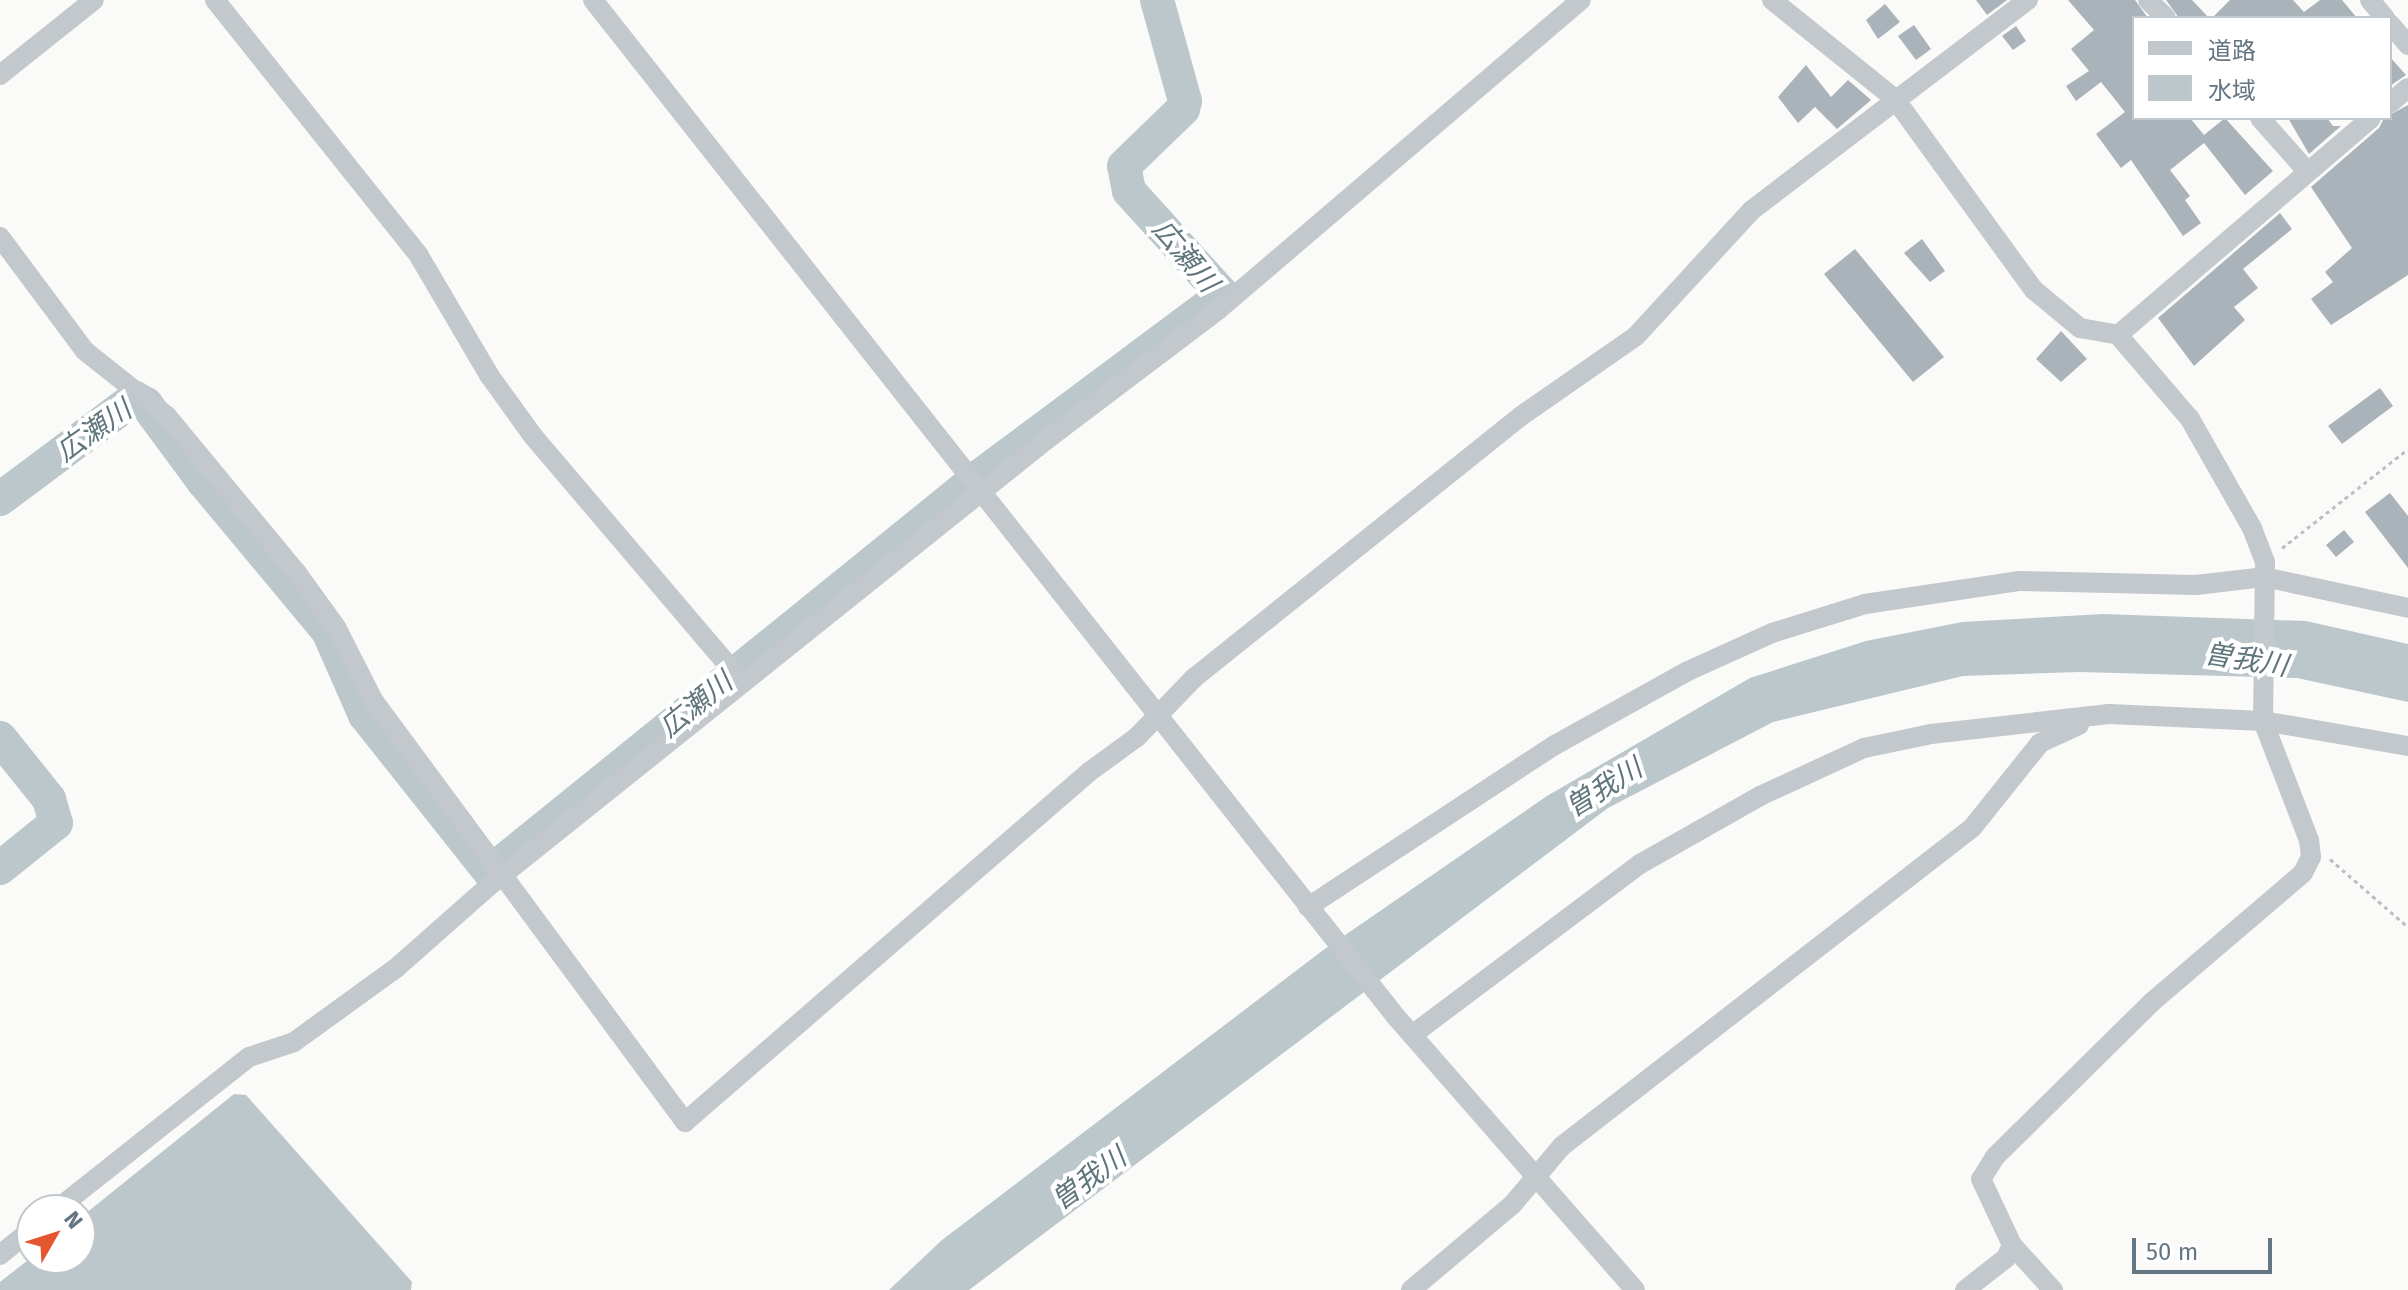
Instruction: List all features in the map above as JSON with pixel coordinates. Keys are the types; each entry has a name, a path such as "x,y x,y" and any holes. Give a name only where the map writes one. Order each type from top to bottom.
{"street":[{"path":"0,75 94,0"},
{"path":"215,0 419,256 489,375 533,436 743,683"},
{"path":"593,0 1397,1018 1535,1181 1635,1290"},
{"path":"76,1194 249,1057 294,1042 395,969 504,876 743,683 1218,310 1581,0"},
{"path":"1772,0 1895,99 2034,290 2080,328 2118,335 2190,419 2252,528 2265,578 2262,716 2311,857 2303,873 2152,1002 1995,1157 1981,1179 2012,1245 2053,1290"},
{"path":"0,237 85,351 167,416 297,573 336,627 373,700 685,1122 1089,772 1137,737 1155,714 1521,416 1636,336 1752,210 2028,0"},
{"path":"2148,0 2164,16"},
{"path":"2370,0 2383,16"},
{"path":"2392,26 2408,45"},
{"path":"2392,101 2408,88"},
{"path":"2262,120 2306,170"},
{"path":"2118,335 2306,170 2368,120"},
{"path":"1308,907 1555,745 1688,671 1772,633 1914,593 2018,581 2196,585 2265,578 2408,608"},
{"path":"1411,1290 1535,1181 1562,1146 1972,828 2040,743 2109,714"},
{"path":"1412,1035 1640,864 1832,760 1864,748 1931,734 2109,714 2262,716 2408,746"},
{"path":"0,1255 16,1242"},
{"path":"1965,1290 2006,1258 2012,1245"}],"path":[{"path":"2265,578 2408,449"},
{"path":"2311,857 2326,856 2345,869 2408,927"}],"water":[{"name":"曽我川","path":"2103,614 2306,621 2408,644 2408,702 2297,678 2079,672 1963,676 1773,722 1608,808 969,1290 889,1290 942,1240 1322,951 1547,796 1750,678 1866,641 1962,622"},
{"path":"234,1094 246,1095 412,1282 411,1290 0,1290 0,1282 16,1270 16,1274 96,1274 96,1205"}],"building":[{"path":"1976,0 2007,0 1987,15"},
{"path":"2068,0 2135,0 2147,16 2132,16 2132,120 2192,120 2204,135 2227,120 2273,171 2245,195 2204,143 2170,170 2190,196 2185,200 2201,223 2183,236 2131,160 2121,168 2096,134 2125,112 2101,82 2076,101 2066,86 2089,71 2071,49 2094,30"},
{"path":"2166,0 2192,0 2207,16 2178,16"},
{"path":"2230,0 2293,0 2304,12 2320,0 2342,0 2355,16 2214,16"},
{"path":"1885,4 1900,22 1878,39 1866,20"},
{"path":"1914,25 1931,49 1916,60 1898,36"},
{"path":"2016,26 2026,41 2013,50 2002,36"},
{"path":"2392,59 2406,75 2392,85"},
{"path":"1806,65 1831,97 1848,80 1871,100 1837,129 1815,107 1798,123 1778,97"},
{"path":"2408,105 2408,275 2331,325 2311,299 2333,282 2325,272 2352,248 2311,187 2379,128 2383,120 2392,120 2392,114"},
{"path":"2289,120 2328,120 2333,126 2341,126 2309,154"},
{"path":"2280,213 2292,229 2243,269 2258,288 2234,307 2245,320 2194,366 2158,318"},
{"path":"1922,239 1945,271 1930,282 1904,253"},
{"path":"1855,249 1944,357 1913,382 1824,274"},
{"path":"2061,331 2087,359 2061,382 2036,359"},
{"path":"2380,388 2393,406 2342,444 2328,426"},
{"path":"2390,493 2408,516 2408,568 2365,512"},
{"path":"2344,530 2354,542 2336,557 2326,545"}],"waterway":[{"name":"広瀬川","path":"0,499 135,398 146,404 203,481 328,631 365,715 490,872 976,479 1223,295 1129,191 1124,166 1183,109 1185,101 1157,0"},
{"name":"広瀬川","path":"0,738 49,799 56,823 0,868"}]}
